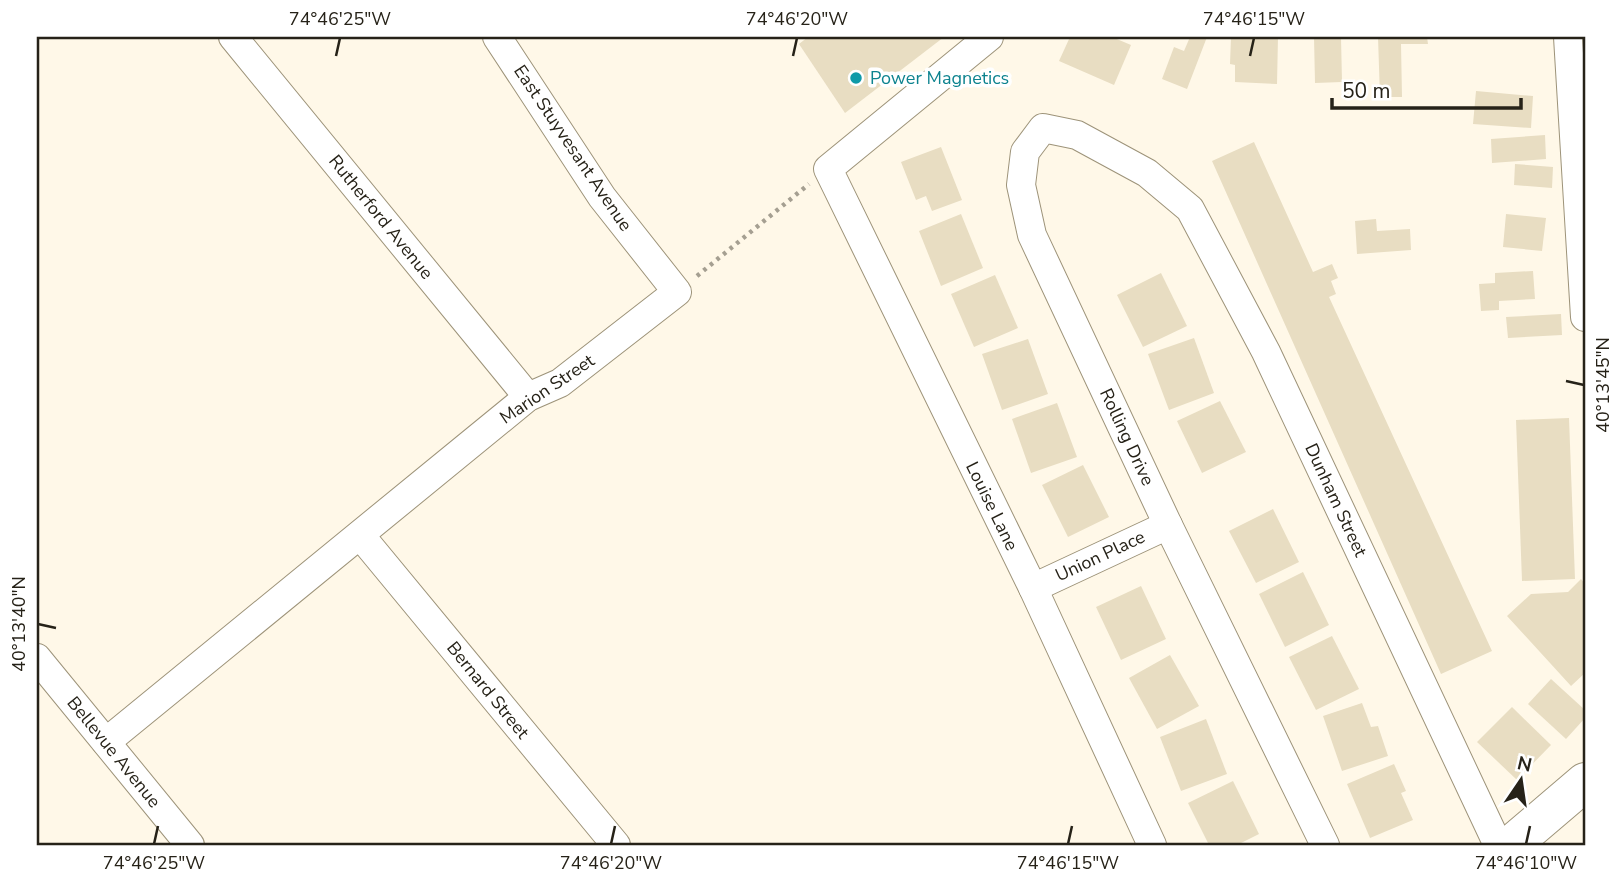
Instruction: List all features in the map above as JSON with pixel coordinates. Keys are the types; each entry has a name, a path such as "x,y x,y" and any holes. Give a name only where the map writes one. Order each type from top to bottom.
{"main road":[{"path":"1511,845 1585,782"}],"street":[{"name":"Rutherford Avenue","path":"233,37 528,397"},
{"name":"East Stuyvesant Avenue","path":"497,37 603,197 677,292"},
{"path":"828,169 989,37"},
{"path":"1568,37 1585,317"},
{"name":"Rolling Drive","path":"1147,173 1077,135 1043,128 1025,152 1021,185 1032,235 1168,525 1325,845"},
{"name":"Louise Lane","path":"828,169 1032,587 1152,845"},
{"name":"Dunham Street","path":"1147,173 1190,209 1266,352 1498,845"},
{"name":"Marion Street","path":"106,742 528,397 559,383 677,292"},
{"name":"Union Place","path":"1032,587 1168,525"},
{"name":"Bernard Street","path":"360,534 616,845"},
{"name":"Bellevue Avenue","path":"37,658 190,845"}],"path":[{"path":"677,292 828,169"}],"building":[{"name":"Power Magnetics","path":"808,37 944,37 845,113 799,44"},
{"path":"1070,37 1112,37 1131,45 1114,85 1059,61"},
{"path":"1190,37 1207,37 1187,89 1162,79 1174,47 1184,51"},
{"path":"1231,37 1278,37 1277,84 1235,82 1235,65 1230,64"},
{"path":"1314,37 1341,37 1342,82 1315,83"},
{"path":"1378,37 1427,37 1428,44 1401,44 1402,97 1380,97"},
{"path":"1476,91 1533,96 1531,128 1473,124"},
{"path":"1545,135 1546,159 1492,163 1491,139"},
{"path":"1254,142 1313,272 1332,264 1338,278 1331,281 1336,294 1329,297 1492,651 1441,674 1212,161"},
{"path":"941,147 962,200 932,211 926,196 916,200 901,162"},
{"path":"1515,164 1553,167 1552,188 1514,185"},
{"path":"961,214 983,268 941,286 919,231"},
{"path":"1506,214 1546,218 1542,251 1503,247"},
{"path":"1376,219 1377,231 1410,229 1411,250 1357,254 1355,221"},
{"path":"1533,271 1535,299 1499,301 1499,310 1481,311 1479,284 1495,283 1495,273"},
{"path":"1161,273 1187,326 1143,347 1117,295"},
{"path":"995,275 1018,328 974,347 951,294"},
{"path":"1561,314 1562,335 1508,338 1506,317"},
{"path":"1194,338 1214,393 1169,410 1148,354"},
{"path":"1028,339 1048,394 1002,410 982,354"},
{"path":"1220,401 1246,452 1202,473 1177,421"},
{"path":"1057,403 1077,457 1031,473 1012,419"},
{"path":"1569,418 1575,579 1522,581 1516,420"},
{"path":"1083,465 1109,517 1068,537 1042,485"},
{"path":"1273,509 1299,562 1256,583 1229,531"},
{"path":"1303,572 1329,625 1285,647 1259,594"},
{"path":"1581,579 1585,584 1585,673 1571,686 1507,616 1531,594 1568,592"},
{"path":"1141,586 1166,639 1121,660 1096,607"},
{"path":"1332,636 1359,689 1316,710 1289,657"},
{"path":"1170,655 1199,706 1157,729 1129,678"},
{"path":"1551,679 1585,710 1585,718 1566,739 1528,704"},
{"path":"1362,703 1371,727 1378,726 1388,756 1342,771 1323,716"},
{"path":"1512,707 1551,745 1517,780 1477,742"},
{"path":"1206,719 1227,774 1181,791 1160,737"},
{"path":"1394,764 1406,791 1401,793 1413,820 1370,838 1347,784"},
{"path":"1233,781 1259,834 1237,845 1209,845 1188,803"}],"place":[{"name":"Power Magnetics","path":"856,78"}]}
